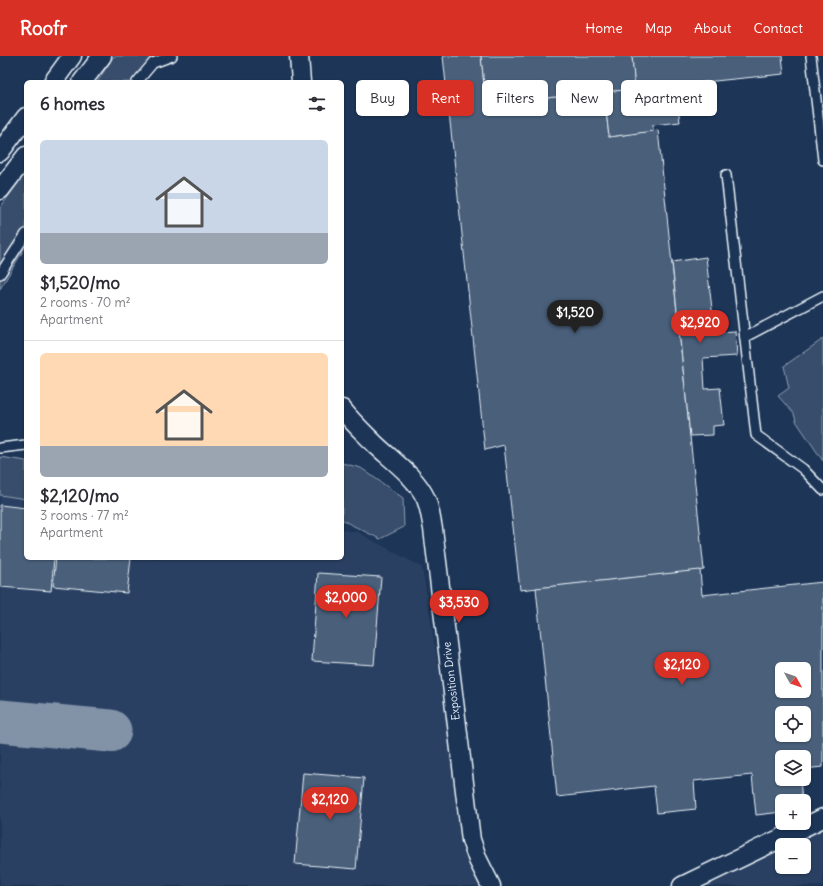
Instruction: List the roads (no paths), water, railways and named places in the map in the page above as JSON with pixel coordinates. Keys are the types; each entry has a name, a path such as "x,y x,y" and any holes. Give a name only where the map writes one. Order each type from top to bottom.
{"street":[{"path":"54,80 72,56"},
{"path":"84,80 102,56"},
{"path":"299,56 301,80"},
{"path":"1,147 24,119"},
{"path":"0,190 24,159"},
{"name":"Exposition Drive","path":"344,412 352,422 397,463 415,483 426,499 430,511 470,840 491,886"},
{"path":"682,886 823,818"}],"lane":[{"path":"139,80 153,63 172,56"},
{"path":"811,56 823,160"},
{"path":"726,175 756,435 803,469 823,490"},
{"path":"0,274 24,239"},
{"path":"745,337 823,296"},
{"path":"0,448 24,445"}]}
